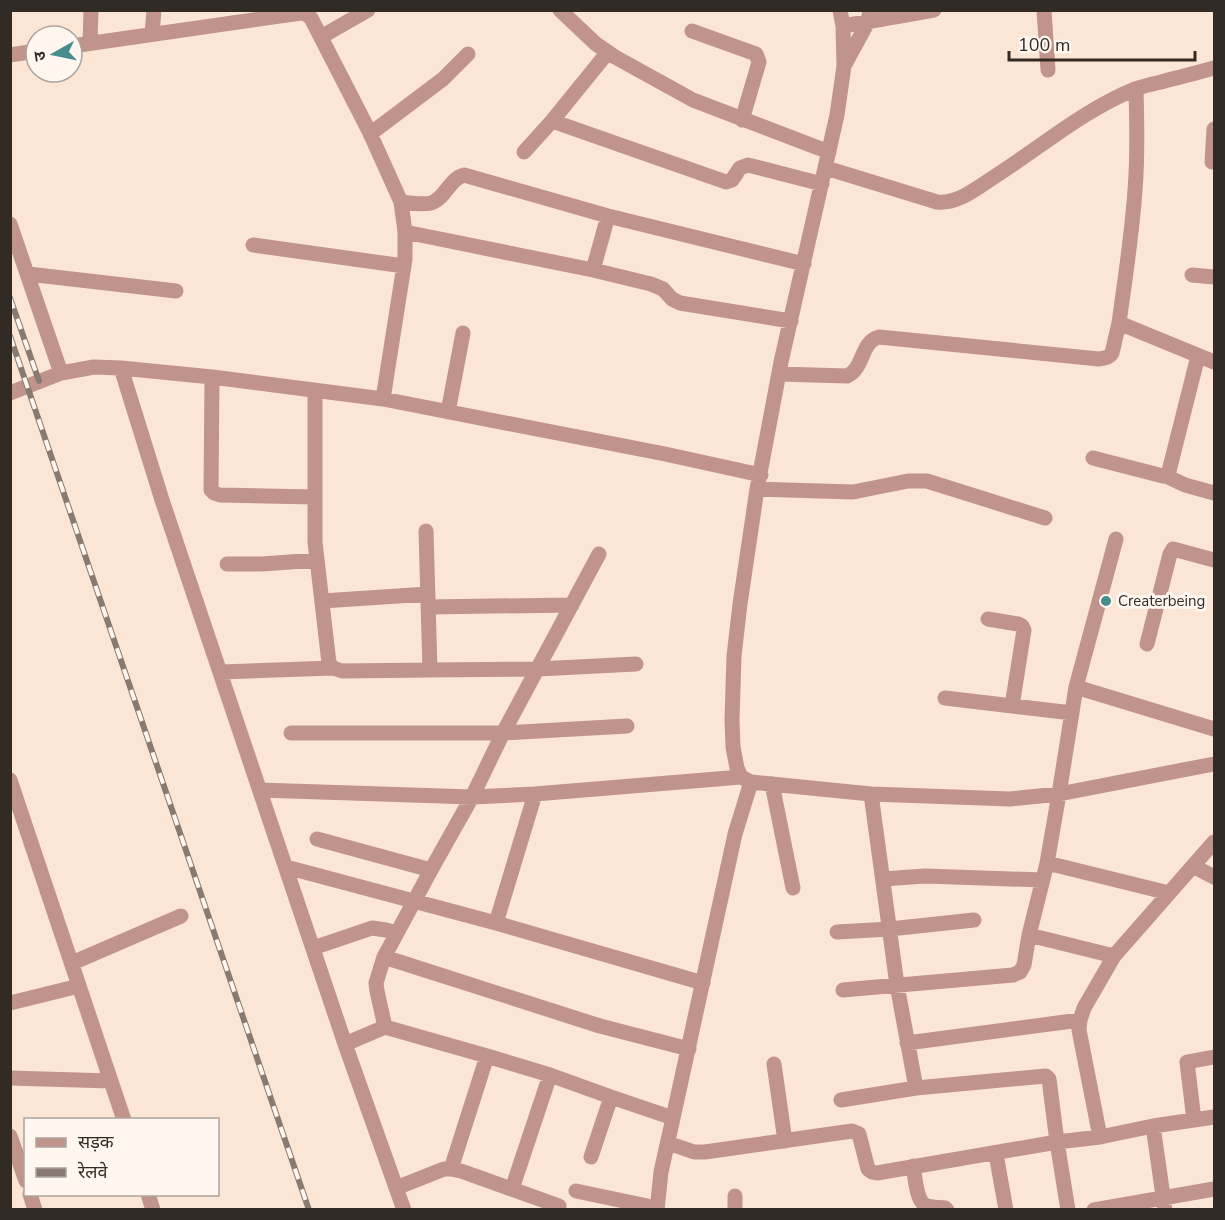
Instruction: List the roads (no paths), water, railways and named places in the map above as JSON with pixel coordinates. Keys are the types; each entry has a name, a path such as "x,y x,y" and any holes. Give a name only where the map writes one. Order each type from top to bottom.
{"street":[{"path":"90,43 91,10"},
{"path":"152,34 154,10"},
{"path":"321,37 368,10"},
{"path":"560,10 584,34 608,52 693,100 829,152"},
{"path":"576,1191 657,1209 661,1172 704,983 746,780 737,768 732,720 734,656 740,604 779,374 837,115 844,66 843,26 840,10"},
{"path":"843,26 869,16 934,10"},
{"path":"1044,10 1048,70"},
{"path":"84,44 305,12 311,18 370,134 401,202 405,232 404,266 383,399"},
{"path":"844,66 869,16"},
{"path":"692,31 756,54 759,62 742,120"},
{"path":"524,152 608,52"},
{"path":"370,134 442,80 468,54"},
{"path":"826,168 937,202 950,202 969,193 1027,156 1063,128 1136,89 1215,68"},
{"path":"779,374 847,376 855,370 870,340 879,337 1099,359 1110,357 1113,353 1119,323 1136,188 1136,89"},
{"path":"552,121 726,182 732,180 740,168 748,165 822,184"},
{"path":"1212,162 1215,129"},
{"path":"401,202 434,202 455,178 464,175 608,216 804,264"},
{"path":"593,270 608,216"},
{"path":"10,224 62,374"},
{"path":"405,232 651,284 663,289 672,299 680,303 791,321"},
{"path":"253,245 404,266"},
{"path":"28,274 176,291"},
{"path":"1192,275 1215,277"},
{"path":"1119,323 1215,362"},
{"path":"447,412 463,333"},
{"path":"1166,476 1198,356"},
{"path":"10,393 62,374 94,367 212,377 383,399 664,454 759,482 853,492 908,481 927,481 1045,518"},
{"path":"121,368 162,500 345,1044 404,1209"},
{"path":"212,377 211,490 220,495 315,497"},
{"path":"315,390 317,560 329,663 333,668"},
{"path":"1093,458 1166,476 1185,485 1215,493"},
{"path":"426,531 430,670"},
{"path":"843,990 1013,975 1020,972 1024,965 1047,863 1076,687 1116,539"},
{"path":"1148,644 1173,549 1215,560"},
{"path":"386,1027 376,983 384,957 472,797 502,733 599,554"},
{"path":"227,564 317,560"},
{"path":"322,601 428,600 572,605"},
{"path":"988,620 1018,624 1024,630 1012,706"},
{"path":"221,672 333,668 342,671 538,669 636,664"},
{"path":"1076,687 1215,729"},
{"path":"945,698 1072,713"},
{"path":"291,733 502,733 627,726"},
{"path":"260,790 472,797 746,780 871,794 1010,799 1059,794 1215,764"},
{"path":"10,780 124,1118"},
{"path":"772,784 793,888"},
{"path":"496,923 535,794"},
{"path":"871,794 897,985 916,1089"},
{"path":"317,839 431,870"},
{"path":"1100,1137 1080,1039 1080,1020 1084,1008 1114,956 1215,842"},
{"path":"1047,863 1168,893"},
{"path":"1193,866 1215,877"},
{"path":"286,867 496,923 704,983"},
{"path":"883,879 925,876 1042,880"},
{"path":"72,963 182,916"},
{"path":"837,932 974,920"},
{"path":"313,948 372,928 397,933"},
{"path":"1029,935 1114,956"},
{"path":"384,957 600,1026 689,1049"},
{"path":"10,1003 79,986"},
{"path":"907,1043 1080,1020"},
{"path":"345,1044 386,1027 550,1075 673,1118"},
{"path":"451,1169 487,1056"},
{"path":"1194,1120 1187,1062 1215,1057"},
{"path":"774,1064 785,1141"},
{"path":"512,1189 550,1075"},
{"path":"841,1100 916,1089 1046,1076 1050,1084 1068,1209"},
{"path":"10,1078 111,1081"},
{"path":"591,1157 611,1097"},
{"path":"668,1143 694,1152 705,1152 856,1131 861,1137 866,1165 872,1172 877,1173 1215,1117"},
{"path":"1153,1126 1164,1204"},
{"path":"10,1136 24,1175"},
{"path":"996,1154 1006,1209"},
{"path":"913,1166 921,1202 925,1205 947,1209"},
{"path":"396,1188 435,1172 451,1169 559,1206"},
{"path":"1094,1209 1164,1204 1215,1189"}],"railway":[{"path":"10,298 39,381"},
{"path":"10,336 309,1210"}],"place":[{"name":"Createrbeing","path":"1106,601"}]}
